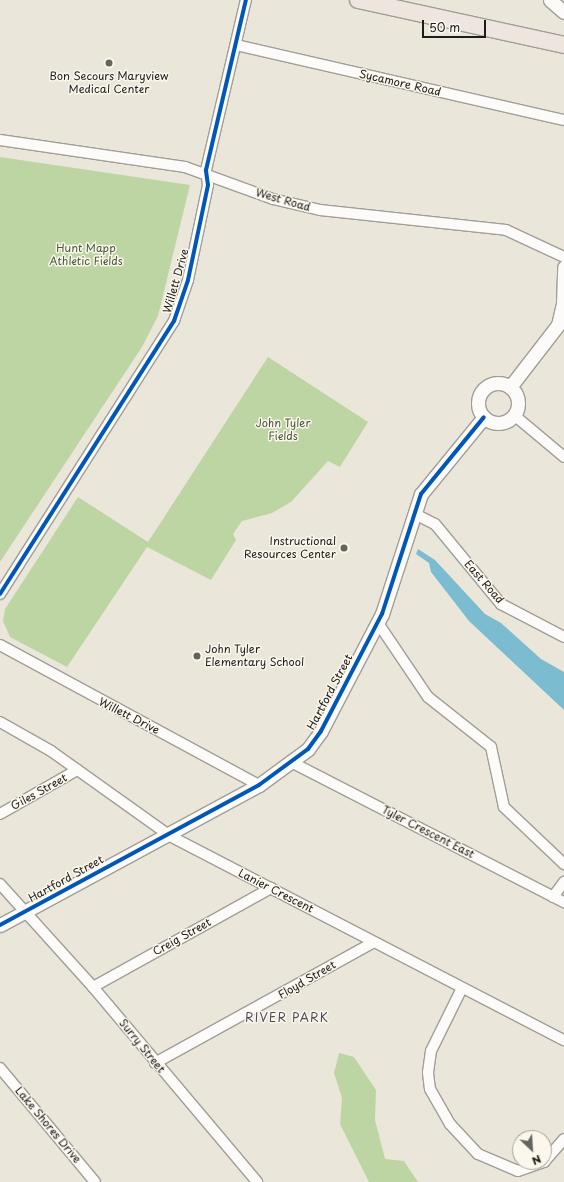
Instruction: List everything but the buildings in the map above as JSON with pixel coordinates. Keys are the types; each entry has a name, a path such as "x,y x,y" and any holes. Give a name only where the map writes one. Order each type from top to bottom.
{"main road":[{"path":"358,0 394,4 564,45"}],"street":[{"name":"Willett Drive","path":"0,594 166,338 188,280 208,185 207,174 246,0"},
{"path":"550,0 564,12"},
{"name":"Sycamore Road","path":"236,45 564,120"},
{"name":"West Road","path":"0,140 135,157 207,174 272,199 320,210 506,230 564,257"},
{"path":"510,387 561,325 564,267"},
{"path":"493,384 510,387 518,404 514,415 500,423 484,417 479,401 483,390 493,384"},
{"path":"514,415 564,456"},
{"name":"Hartford Street","path":"0,925 259,784 293,762 321,731 378,623 394,586 415,514 427,485 484,417"},
{"name":"East Road","path":"415,514 434,524 501,604 564,637"},
{"path":"378,623 428,697 491,747 504,807 564,864"},
{"name":"Willett Drive","path":"0,645 259,784"},
{"name":"Lanier Crescent","path":"0,722 77,770 167,834 564,1040"},
{"name":"Tyler Crescent East","path":"293,762 564,902"},
{"name":"Giles Street","path":"0,814 77,770"},
{"path":"554,897 564,882"},
{"path":"0,884 27,911"},
{"name":"Creig Street","path":"93,987 271,888"},
{"name":"Surry Street","path":"27,911 257,1182"},
{"name":"Floyd Street","path":"155,1063 374,942"},
{"path":"462,988 431,1051 428,1073 430,1089 450,1124 468,1145 502,1166 512,1168"},
{"name":"Lake Shores Drive","path":"0,1068 95,1182"},
{"path":"552,1153 564,1139"}],"green space":[{"name":"Hunt Mapp Athletic Fields","path":"0,157 190,185 158,316 142,347 0,562"},
{"name":"John Tyler Fields","path":"268,357 368,422 340,467 328,461 291,502 272,513 242,521 233,534 236,540 211,580 147,547 67,667 10,637 3,621 5,609 78,497 148,542"},
{"path":"339,1053 354,1057 376,1090 375,1120 385,1159 404,1161 418,1182 369,1182 340,1124 342,1098 334,1073"}],"water":[{"path":"418,549 435,560 485,614 501,623 541,659 564,672 564,710 469,621 431,572 429,563 416,554"}],"cycle path":[{"path":"0,594 174,321 188,280 208,185 206,170 246,0"},
{"path":"0,925 259,785 308,749 321,731 382,614 421,494 484,417"}],"place":[{"name":"Bon Secours Maryview Medical Center","path":"109,63"},
{"name":"Instructional Resources Center","path":"344,548"},
{"name":"John Tyler Elementary School","path":"197,656"}],"district":[{"name":"RIVER PARK","path":"287,1018"}]}
